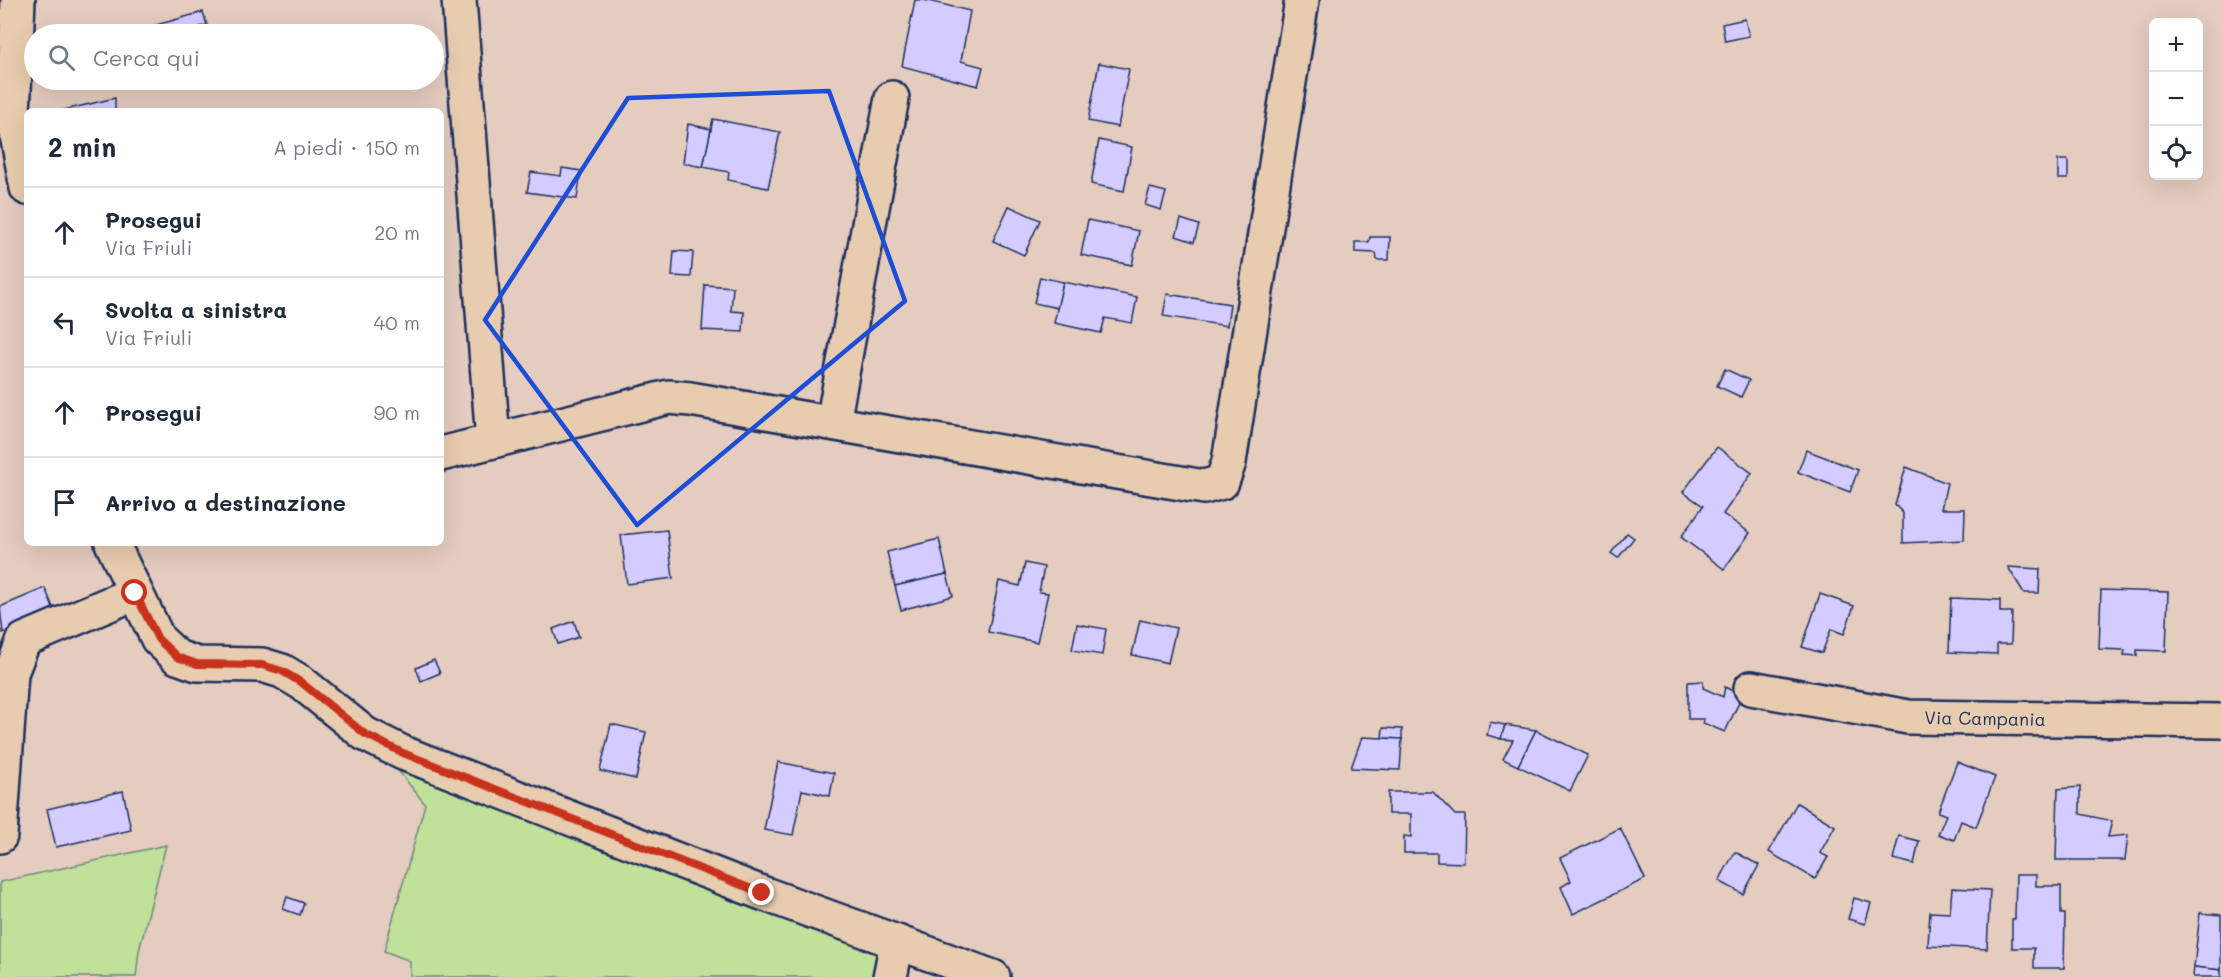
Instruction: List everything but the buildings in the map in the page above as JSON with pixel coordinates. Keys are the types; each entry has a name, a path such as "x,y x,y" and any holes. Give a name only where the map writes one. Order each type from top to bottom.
{"street":[{"path":"18,0 6,115 24,176"},
{"path":"459,0 493,441"},
{"path":"444,453 669,397 1204,487 1222,482 1231,451 1302,0"},
{"path":"833,423 892,98"},
{"path":"113,546 158,639 177,657 197,664 262,665 282,671 302,683 365,734 414,758 762,893 993,977"},
{"path":"0,836 11,673 24,640 135,593"},
{"name":"Via Campania","path":"1751,688 1908,717 2221,721"},
{"path":"890,977 897,942"}],"highlighted area":[{"path":"829,91 905,301 637,525 485,320 628,98"}],"green space":[{"path":"393,764 879,955 874,977 410,977 410,961 384,951 425,804"},
{"path":"166,845 139,951 136,977 0,977 0,882"}],"route":[{"path":"135,593 158,639 177,657 197,664 262,665 282,671 302,683 365,734 403,753 762,893"}]}
